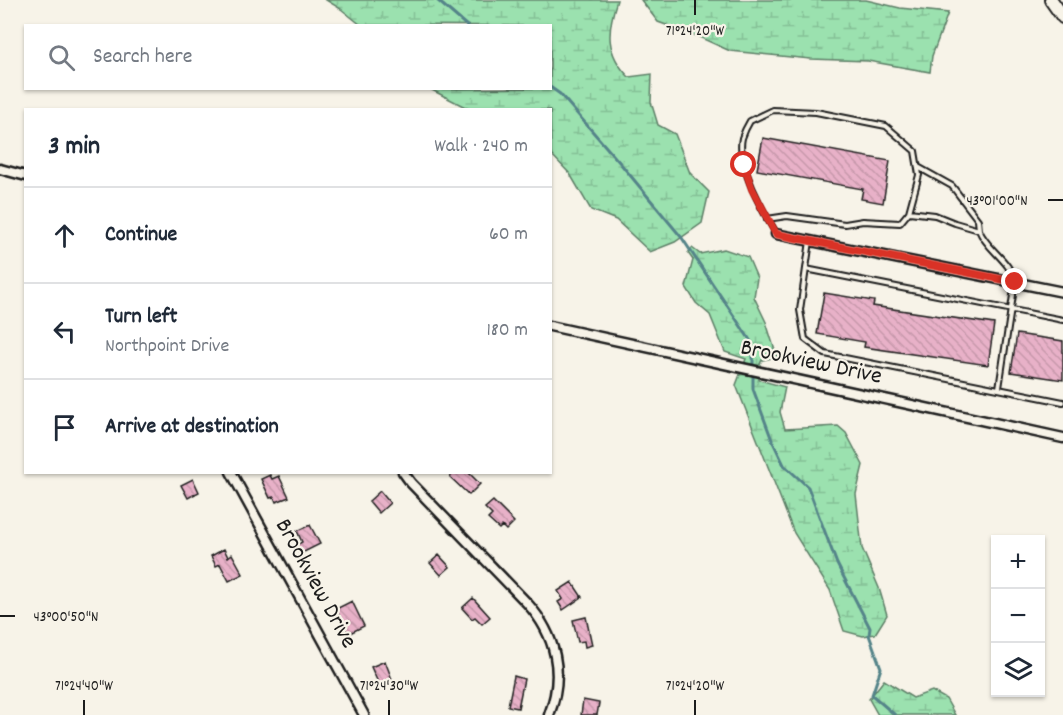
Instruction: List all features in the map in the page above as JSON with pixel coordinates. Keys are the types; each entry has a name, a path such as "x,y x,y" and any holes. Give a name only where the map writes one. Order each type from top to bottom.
{"main road":[{"path":"1050,0 1063,17"}],"street":[{"path":"0,169 24,175"},
{"path":"776,234 1063,292"},
{"name":"Brookview Drive","path":"552,326 1063,438"},
{"name":"Brookview Drive","path":"232,474 364,715"},
{"path":"404,474 544,623 554,646 558,673 549,715"}],"lane":[{"path":"767,219 787,216 844,224 863,221 900,222 909,213 919,175 915,151 886,126 816,112 773,110 750,121 741,140 744,165 752,189 767,219 776,234"},
{"path":"918,167 952,186 978,220 984,241 1013,272 1015,282 999,388"},
{"path":"909,213 935,215 980,230"},
{"path":"810,241 800,310 805,339 825,354 1063,402"},
{"path":"806,269 1063,320"}],"green space":[{"path":"326,0 617,0 610,32 612,50 621,68 629,77 652,74 651,102 658,125 675,134 690,173 709,192 702,223 675,242 650,252 616,220 591,210 570,174 552,155 552,108 467,108 432,90 552,90 552,24 360,24"},
{"path":"641,0 866,0 900,8 948,13 932,56 930,72 868,61 811,59 730,51 658,22"},
{"path":"692,248 700,254 724,249 748,257 757,278 754,297 766,322 777,357 762,360 759,380 785,387 780,412 785,429 838,426 846,433 863,465 856,494 862,548 879,588 887,615 875,634 863,636 844,631 830,590 794,533 736,385 746,359 725,352 710,315 696,303 686,287 693,260 688,253"},
{"path":"884,680 913,698 932,691 946,699 955,715 878,715 869,699"}],"building":[{"path":"763,138 890,161 883,203 861,199 863,189 757,170"},
{"path":"824,293 874,301 873,306 994,324 988,365 864,347 865,342 817,334"},
{"path":"1017,334 1063,341 1063,380 1011,372"},
{"path":"452,474 470,474 480,484 469,495 450,477"},
{"path":"270,475 272,479 279,476 289,497 276,502 274,497 270,498 261,479"},
{"path":"193,479 199,492 188,498 181,485"},
{"path":"380,491 390,503 379,513 369,501"},
{"path":"493,501 514,522 506,530 502,526 499,529 488,519 492,515 485,508"},
{"path":"310,525 320,544 300,554 296,545 302,542 297,531"},
{"path":"224,549 228,557 232,554 243,574 229,581 220,564 216,566 211,556"},
{"path":"439,555 450,567 441,575 430,563"},
{"path":"572,582 582,597 563,610 558,602 563,599 558,591"},
{"path":"473,598 490,617 482,624 475,617 472,619 462,608"},
{"path":"352,601 364,626 348,634 336,609"},
{"path":"586,617 592,645 585,647 584,641 578,642 573,620"},
{"path":"385,661 393,682 380,687 371,667"},
{"path":"514,676 524,679 518,708 508,706"},
{"path":"583,700 599,703 597,715 581,715"}],"waterway":[{"path":"437,0 465,24"},
{"path":"552,88 560,94 620,163 682,238 750,340 753,356 753,389 772,440 784,465 808,487 837,564 870,628 869,635 881,668 872,695 895,715"}],"route":[{"path":"744,165 752,189 776,234 1015,282"}]}
